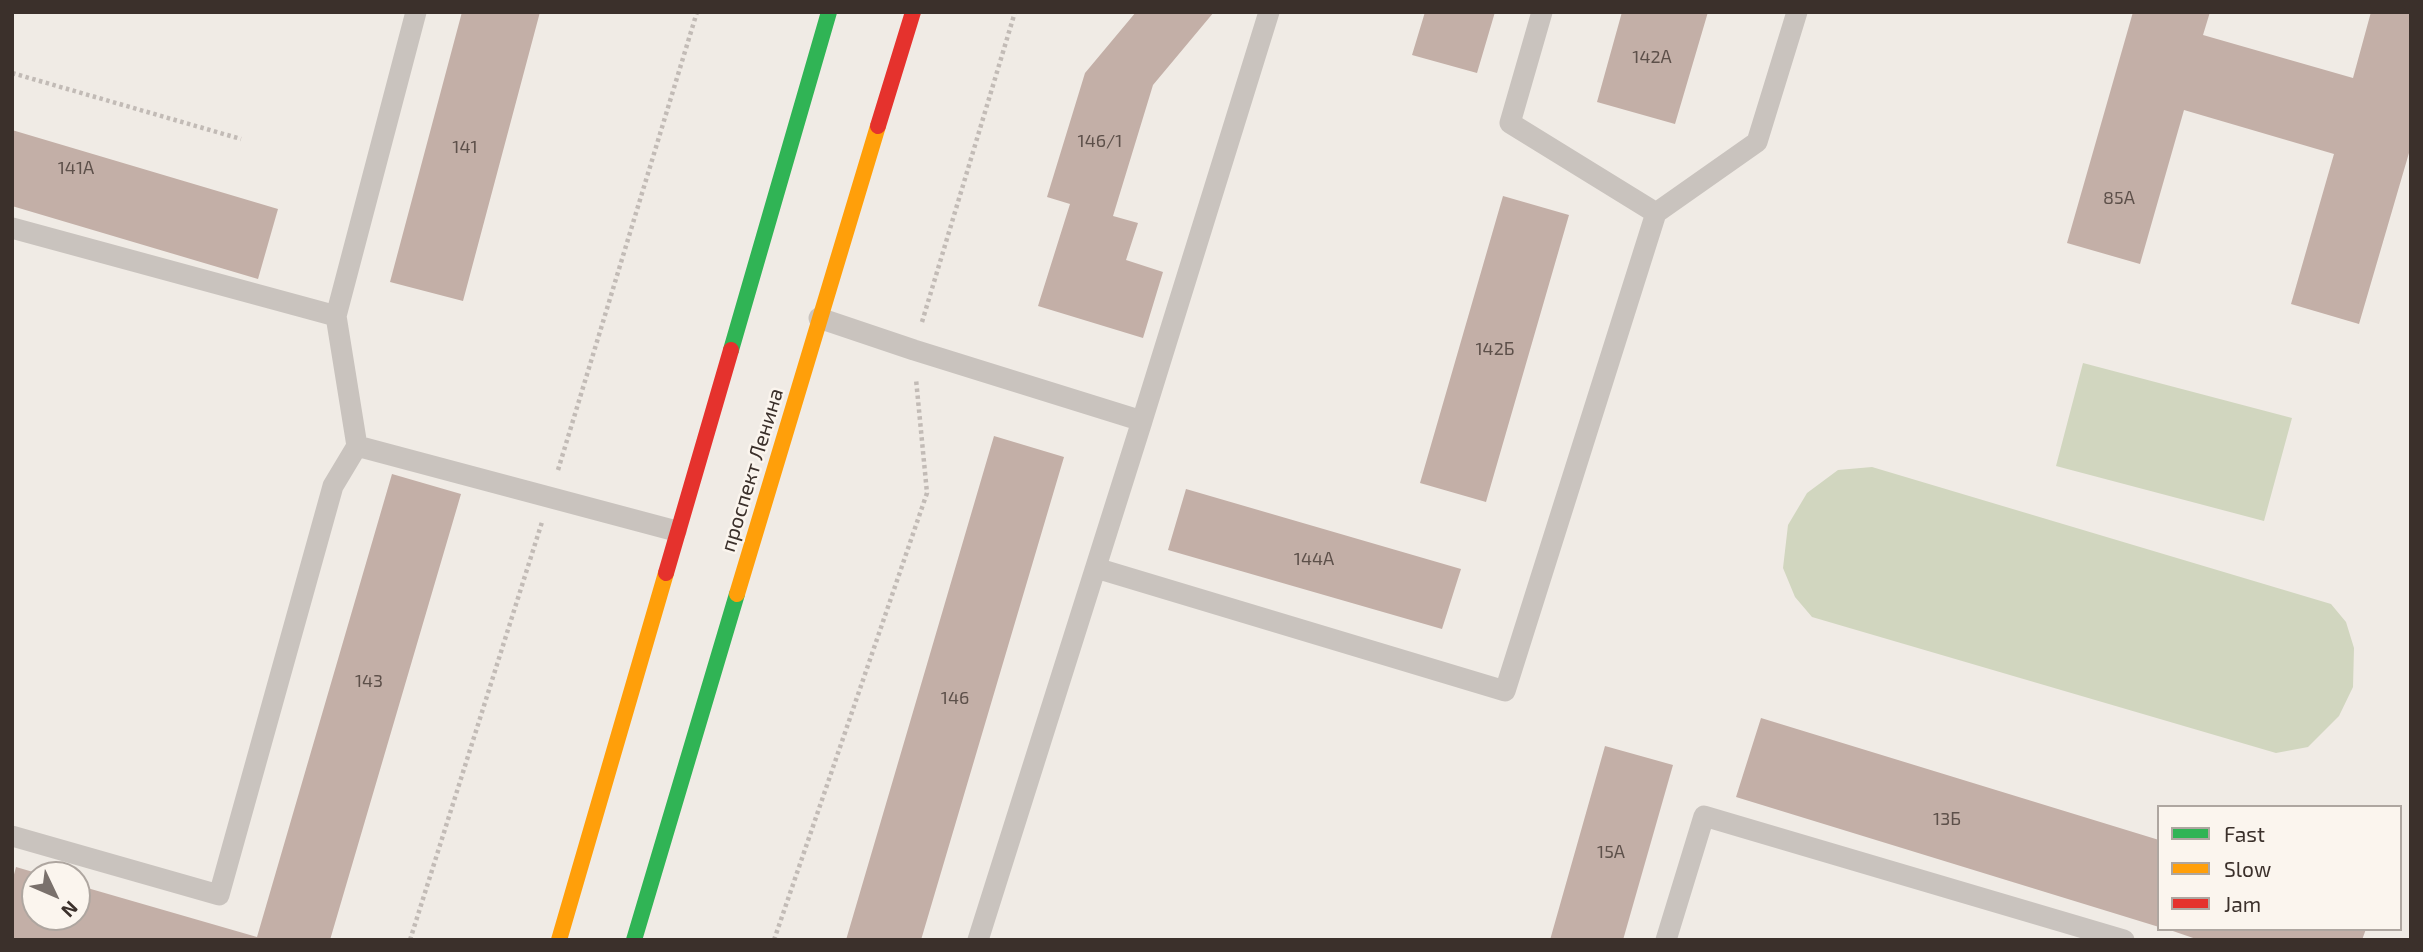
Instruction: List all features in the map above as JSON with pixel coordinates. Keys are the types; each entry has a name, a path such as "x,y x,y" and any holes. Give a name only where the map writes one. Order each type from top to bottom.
{"main road":[{"path":"559,940 676,531 830,12"},
{"name":"проспект Ленина","path":"634,940 913,12"}],"lane":[{"path":"13,838 219,895 333,486 357,446 336,316 416,12"},
{"path":"978,940 1269,12"},
{"path":"1542,12 1510,123 1656,213"},
{"path":"1096,568 1505,691 1656,213 1757,142 1797,12"},
{"path":"12,228 336,316"},
{"path":"819,318 1142,421"},
{"path":"357,446 676,531"},
{"path":"1667,940 1704,816 2124,940"}],"path":[{"path":"774,940 927,493 914,350 1015,12"},
{"path":"12,73 242,139"}],"green space":[{"path":"2083,363 2292,418 2264,521 2056,466"},
{"path":"1872,467 2331,604 2346,622 2354,648 2353,687 2339,716 2308,747 2276,753 1812,617 1795,597 1783,568 1788,525 1807,493 1838,470"}],"building":[{"path":"462,12 540,12 463,301 390,282"},
{"path":"1136,12 1214,12 1153,85 1113,216 1138,223 1126,260 1163,272 1143,338 1038,306 1070,204 1047,197 1085,73"},
{"path":"1425,12 1495,12 1477,73 1412,55"},
{"path":"1622,12 1708,12 1675,124 1597,102"},
{"path":"2133,12 2210,12 2203,35 2353,78 2371,12 2411,12 2411,146 2359,324 2291,304 2334,154 2184,110 2140,264 2067,243"},
{"path":"12,130 278,209 258,279 12,206"},
{"path":"1503,196 1569,215 1486,502 1420,483"},
{"path":"994,436 1064,457 921,940 846,940"},
{"path":"392,474 461,494 330,940 12,940 12,882 16,867 21,868 21,931 91,931 91,889 257,937"},
{"path":"1186,489 1461,569 1442,629 1168,550"},
{"path":"1761,718 2157,839 2157,926 1736,797"},
{"path":"1605,746 1673,765 1623,940 1550,940"},
{"path":"2173,931 2365,931 2362,940 2199,940"}],"traffic: fast":[{"path":"731,350 829,12"},
{"path":"634,940 737,594"}],"traffic: slow":[{"path":"737,594 878,126"},
{"path":"559,940 666,573"}],"traffic: jam":[{"path":"878,126 913,12"},
{"path":"666,573 731,350"}]}
